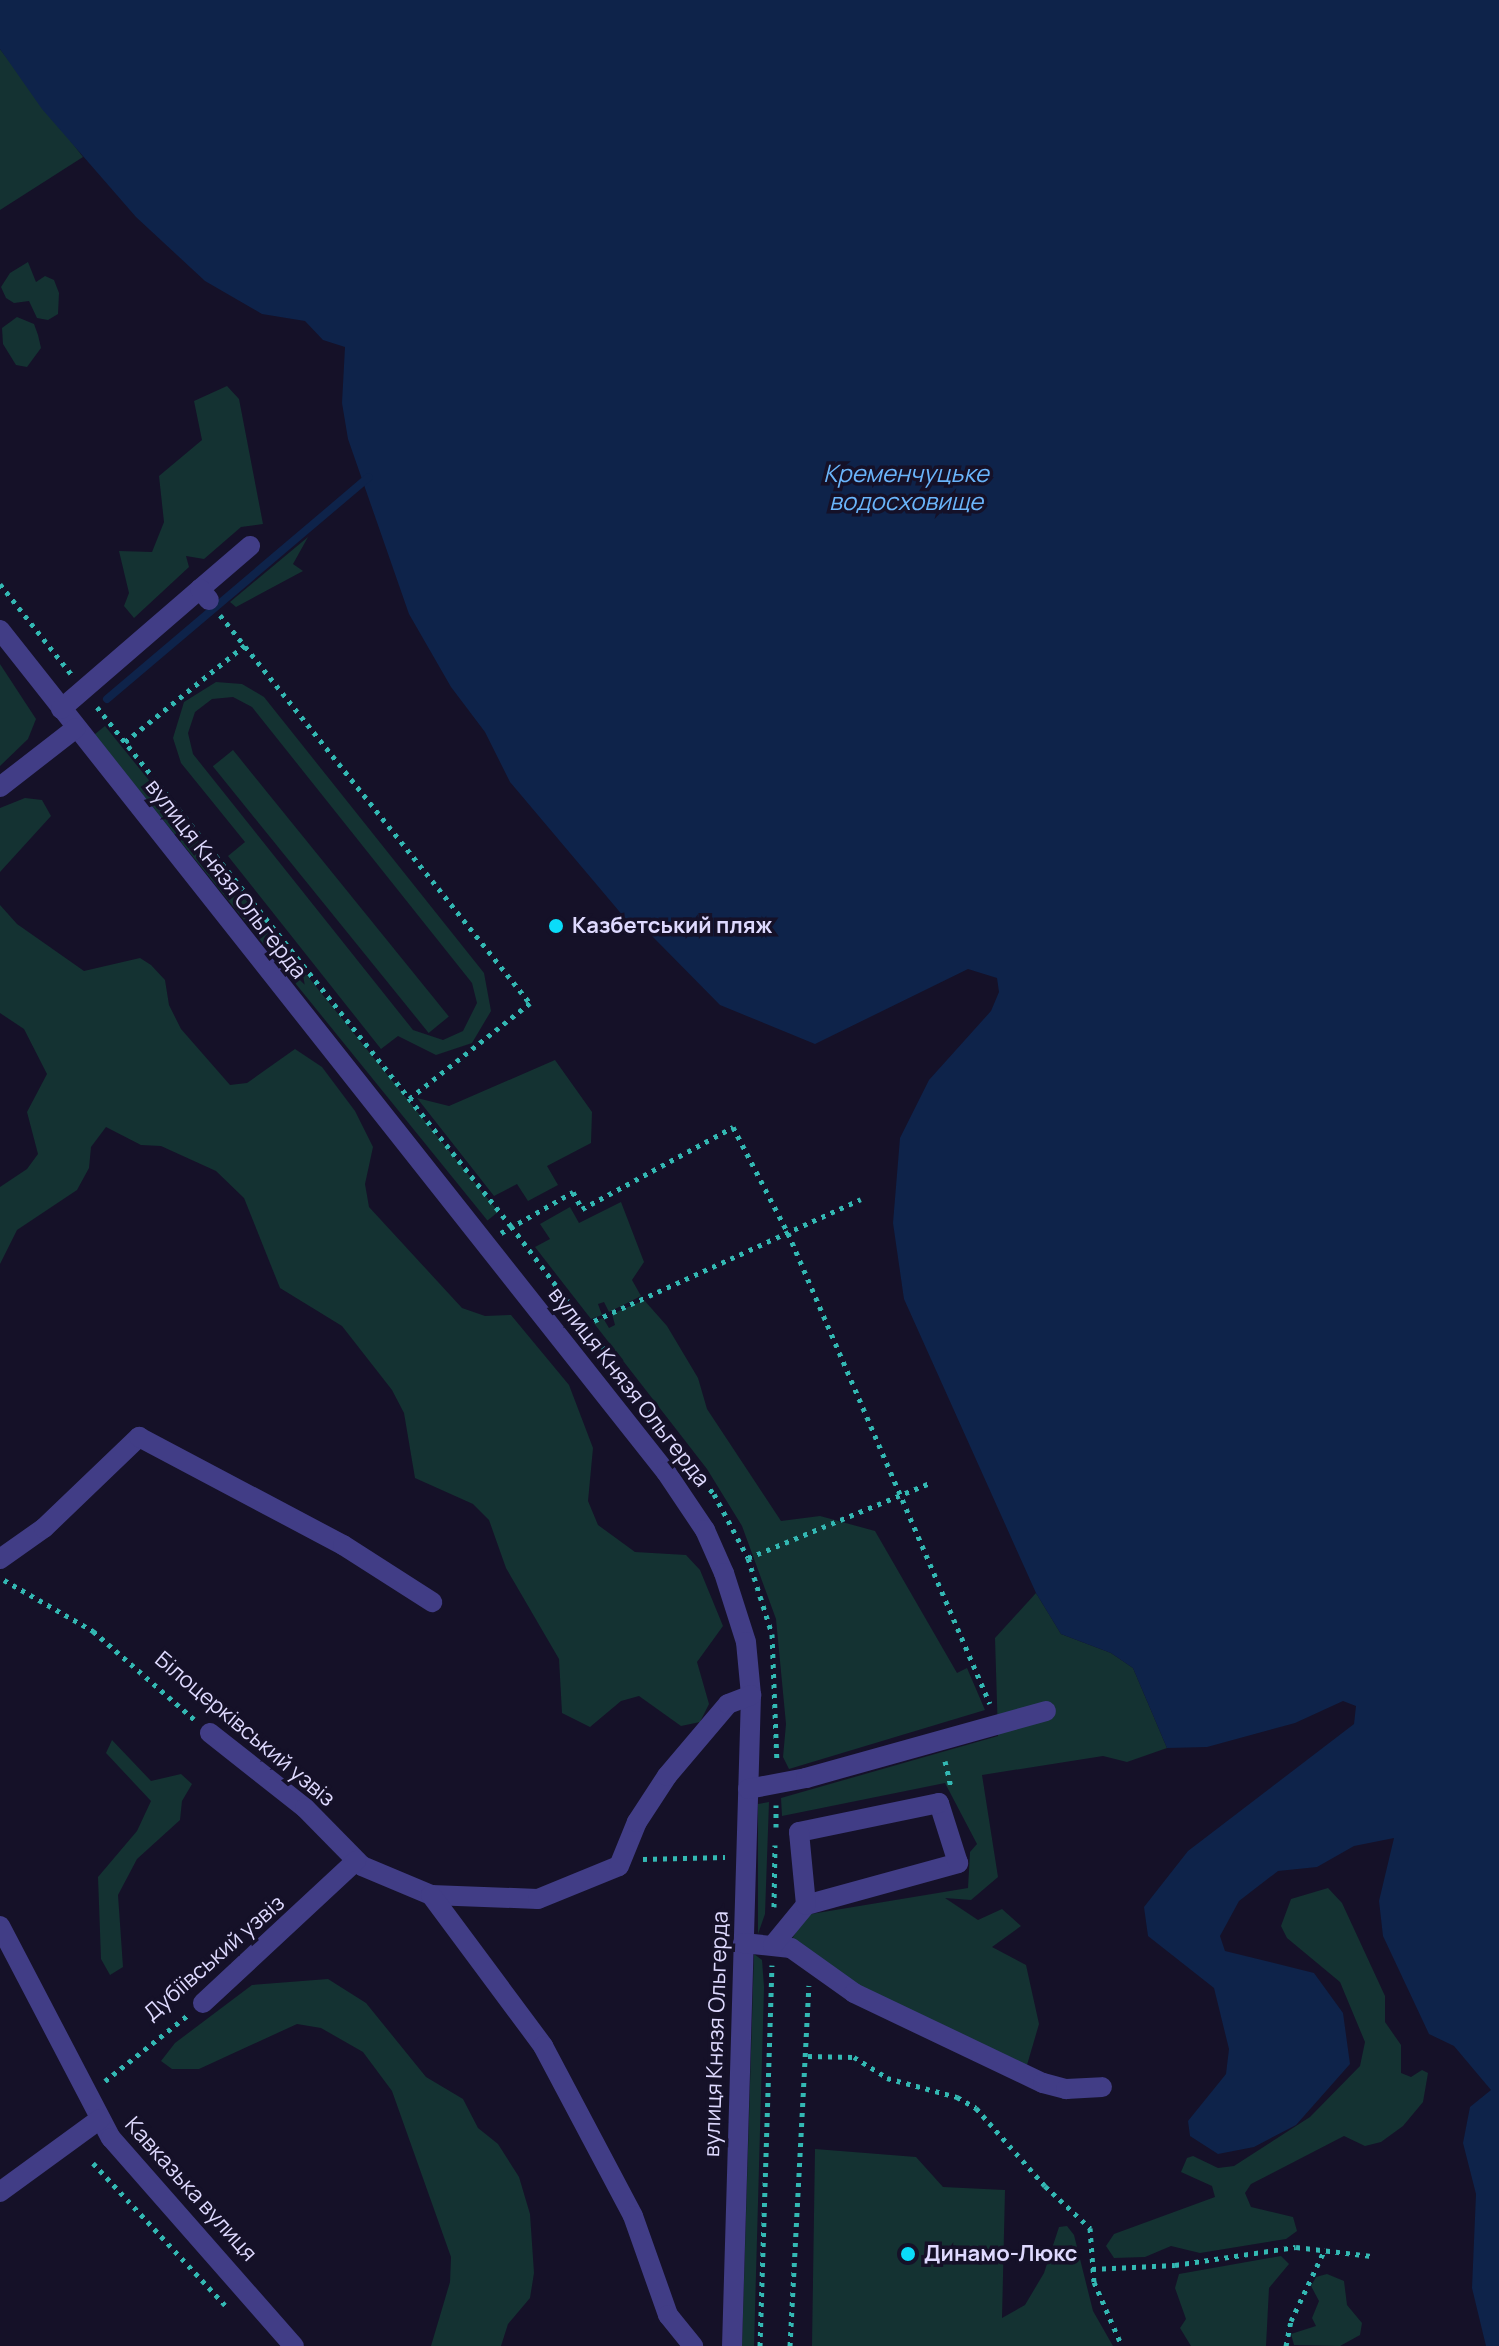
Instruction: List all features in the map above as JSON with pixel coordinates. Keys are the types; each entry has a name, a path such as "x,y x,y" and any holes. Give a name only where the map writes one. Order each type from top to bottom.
{"street":[{"path":"61,709 204,595 250,546"},
{"name":"вулиця Князя Ольгерда","path":"0,630 666,1472 705,1530 742,1627 751,1695 732,2346"},
{"path":"0,787 76,728"},
{"path":"0,1559 44,1528 139,1437 343,1545 432,1602"},
{"path":"619,1866 637,1822 672,1769 728,1704 751,1695"},
{"path":"748,1789 776,1785 1046,1711"},
{"name":"Білоцерківський узвіз","path":"210,1733 305,1808 356,1861 431,1895 545,1898 619,1866"},
{"path":"773,1945 806,1905 958,1863 939,1803 799,1832 806,1905"},
{"name":"Дубіївський узвіз","path":"203,2003 356,1861"},
{"path":"431,1895 548,2055 633,2216 668,2315 693,2346"},
{"name":"Кавказька вулиця","path":"0,1926 100,2119 123,2153 294,2346"},
{"path":"743,1943 791,1948 854,1993 1043,2083 1066,2089 1102,2087"},
{"path":"0,2192 100,2119"}],"path":[{"path":"0,584 511,1226 714,1494 748,1558 774,1655 776,1785 760,2346"},
{"path":"227,623 530,1003 409,1099"},
{"path":"125,742 245,645"},
{"path":"486,1244 511,1226 573,1192 582,1209 733,1127 788,1233 998,1723"},
{"path":"585,1325 861,1199"},
{"path":"748,1558 930,1483"},
{"name":"Білоцерківський узвіз","path":"0,1577 93,1631 210,1733"},
{"path":"939,1803 951,1787 941,1738"},
{"path":"619,1866 651,1858 745,1857"},
{"path":"790,2346 797,2152 808,2056 809,1960"},
{"name":"Дубіївський узвіз","path":"99,2085 203,2003"},
{"path":"808,2056 854,2057 902,2084 957,2097 976,2108 1090,2228 1095,2240 1092,2269 1122,2346"},
{"path":"93,2163 231,2312"},
{"path":"1092,2269 1175,2265 1278,2248 1325,2249 1371,2256"},
{"path":"1286,2346 1291,2321 1325,2249"}],"green space":[{"path":"0,49 83,157 0,210"},
{"path":"28,262 36,282 45,276 54,280 59,293 58,314 48,320 37,318 29,301 14,303 6,298 1,287 10,273"},
{"path":"17,317 34,324 41,348 27,367 16,365 3,344 2,328"},
{"path":"227,386 239,399 263,524 241,527 204,559 186,556 189,567 134,618 124,606 129,593 119,551 152,552 164,522 159,476 202,440 194,401"},
{"path":"308,537 293,564 303,571 236,607 230,602"},
{"path":"0,664 36,719 28,739 0,766"},
{"path":"216,682 242,684 264,697 484,973 491,1011 472,1043 436,1055 398,1036 381,1049 228,856 245,842 181,763 173,738 184,702","holes":["233,697 252,707 472,983 477,1003 463,1031 443,1040 413,1030 193,754 188,733 195,712 212,699"]},
{"path":"105,726 498,1212 487,1221 94,735"},
{"path":"233,750 449,1017 429,1033 213,766"},
{"path":"25,798 42,800 51,816 0,872 0,808"},
{"path":"0,905 17,924 84,971 140,958 151,965 165,980 169,1005 181,1029 230,1085 247,1083 295,1049 322,1067 355,1111 373,1147 365,1184 369,1207 462,1308 485,1316 511,1315 569,1385 593,1448 588,1501 598,1525 635,1552 686,1555 700,1570 723,1626 697,1662 709,1704 700,1722 681,1726 639,1696 621,1701 590,1727 562,1713 559,1659 506,1568 489,1520 473,1504 415,1478 404,1413 392,1390 342,1326 280,1288 244,1198 216,1171 161,1146 141,1145 106,1127 91,1147 89,1168 77,1190 17,1230 0,1264 0,1187 27,1169 38,1154 27,1112 47,1074 24,1029 0,1013"},
{"path":"555,1060 592,1112 591,1143 547,1166 558,1185 528,1201 517,1184 494,1196 417,1098 449,1106"},
{"path":"621,1202 644,1262 632,1280 641,1296 609,1312 604,1302 598,1304 602,1315 591,1319 535,1247 550,1239 540,1224 570,1207 579,1223"},
{"path":"644,1300 667,1326 698,1378 707,1409 781,1521 820,1516 875,1531 957,1673 967,1668 985,1710 789,1769 783,1757 786,1724 776,1619 742,1526 707,1469 593,1322 603,1318 609,1328 615,1325 612,1314"},
{"path":"1036,1593 1061,1634 1111,1653 1133,1668 1167,1748 1127,1762 1103,1756 982,1775 998,1877 971,1900 945,1898 978,1920 1002,1909 1021,1926 992,1947 1026,1965 1039,2024 1027,2065 892,2006 790,1943 805,1915 968,1888 970,1852 977,1844 945,1783 782,1816 781,1798 998,1736 995,1638"},
{"path":"112,1740 151,1781 181,1774 192,1784 182,1801 180,1820 137,1859 118,1895 123,1967 110,1975 101,1959 98,1877 137,1831 151,1801 106,1753"},
{"path":"769,1802 765,1914 758,1934 758,1804"},
{"path":"1328,1888 1342,1903 1385,1996 1385,2022 1401,2045 1401,2073 1411,2077 1422,2070 1428,2073 1423,2102 1403,2126 1381,2142 1365,2146 1344,2136 1251,2184 1245,2193 1251,2207 1293,2217 1297,2231 1286,2239 1200,2253 1171,2246 1145,2257 1114,2258 1106,2246 1114,2234 1215,2197 1212,2186 1181,2172 1187,2158 1193,2156 1218,2168 1234,2166 1310,2117 1360,2066 1365,2042 1340,1982 1287,1938 1281,1926 1291,1899"},
{"path":"754,1954 762,1960 764,1987 754,2346 742,2346"},
{"path":"328,1979 366,2003 426,2077 463,2099 478,2128 498,2144 519,2177 530,2214 534,2273 530,2298 508,2324 501,2346 431,2346 450,2282 451,2257 392,2091 363,2052 321,2028 297,2024 199,2069 172,2069 161,2061 175,2043 252,1985"},
{"name":"Динамо-Люкс","path":"815,2149 916,2157 943,2187 1005,2190 1002,2318 1025,2305 1044,2273 1059,2227 1067,2226 1074,2235 1093,2311 1113,2346 812,2346"},
{"path":"1281,2256 1289,2264 1269,2288 1266,2346 1191,2346 1180,2328 1186,2319 1175,2288 1179,2274"},
{"path":"1327,2274 1344,2281 1347,2305 1362,2323 1360,2335 1340,2346 1294,2345 1291,2334 1316,2326 1312,2318 1319,2301 1311,2286 1316,2277"}],"water":[{"name":"Кременчуцьке водосховище","path":"0,0 1499,0 1499,2346 1486,2346 1472,2288 1476,2194 1463,2143 1470,2107 1491,2090 1454,2046 1429,2034 1383,1936 1379,1901 1394,1838 1354,1846 1317,1867 1278,1871 1239,1901 1220,1936 1225,1951 1314,1973 1343,2013 1350,2064 1296,2125 1254,2147 1218,2154 1190,2136 1188,2121 1226,2074 1229,2049 1214,1988 1148,1936 1144,1907 1188,1851 1354,1724 1356,1706 1343,1701 1295,1723 1207,1747 1167,1748 1133,1668 1111,1653 1061,1634 1036,1593 904,1299 893,1223 900,1138 929,1080 991,1011 999,992 997,978 968,969 815,1044 720,1005 651,935 624,917 510,782 485,732 451,687 409,614 348,439 342,403 345,347 323,340 305,321 262,314 205,281 136,217 42,109 0,49"}],"waterway":[{"path":"107,699 369,477"}],"place":[{"name":"Казбетський пляж","path":"556,926"},
{"name":"Динамо-Люкс","path":"908,2254"}]}
